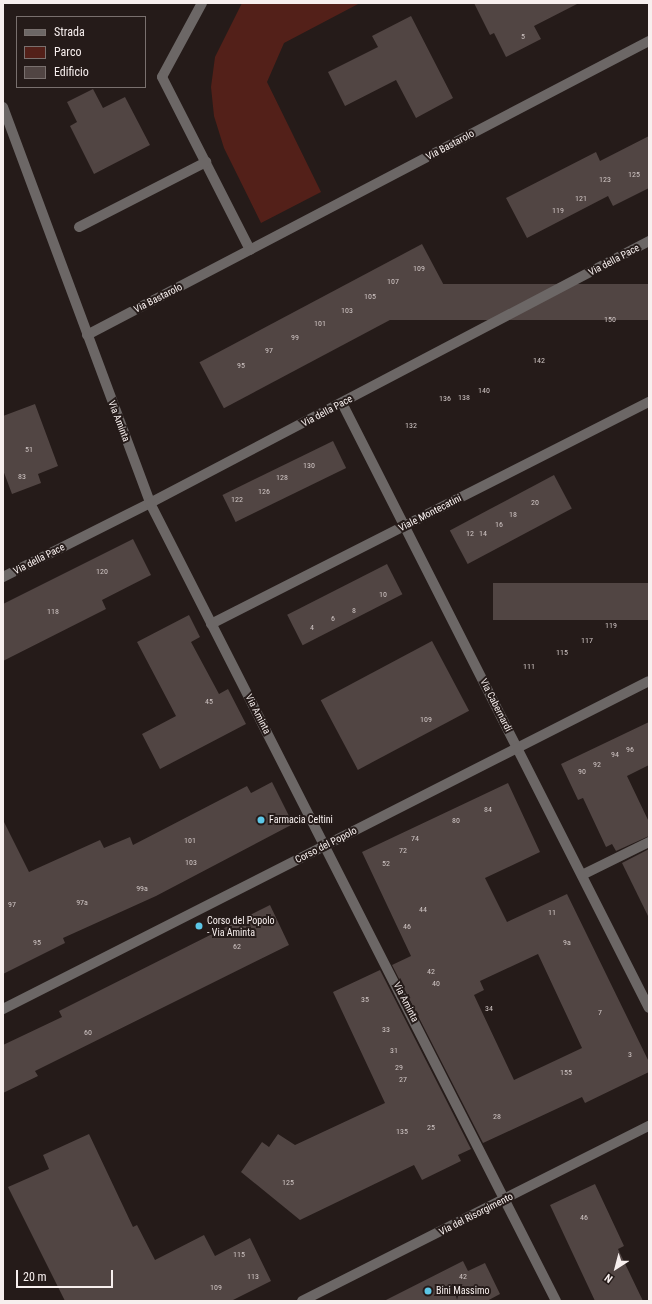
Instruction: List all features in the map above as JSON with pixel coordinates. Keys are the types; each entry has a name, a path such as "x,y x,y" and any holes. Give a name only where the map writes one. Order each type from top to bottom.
{"street":[{"path":"202,3 162,77 250,250"},
{"name":"Via Bastarolo","path":"87,335 649,41"},
{"name":"Via Aminta","path":"3,107 150,503 326,845 506,1199 556,1301"},
{"path":"79,226 206,162"},
{"name":"Via della Pace","path":"3,577 150,503 649,241"},
{"name":"Viale Montecatini","path":"211,624 649,402"},
{"name":"Via Cabernardi","path":"342,403 649,1008"},
{"name":"Corso del Popolo","path":"3,1009 649,681"},
{"path":"582,875 649,842"},
{"name":"Via del Risorgimento","path":"302,1301 649,1126"}],"green space":[{"path":"242,3 360,3 284,43 267,82 321,192 261,223 224,148 214,116 211,87 215,57"}],"building":[{"path":"474,3 579,3 534,26 541,39 506,57 494,33 490,35"},
{"path":"411,16 453,98 416,118 396,80 345,106 328,72 378,47 372,36"},
{"path":"93,89 103,108 125,97 150,145 94,174 70,126 77,122 67,102"},
{"path":"649,136 649,188 613,206 608,196 527,238 506,198 596,152 600,161"},
{"path":"422,244 446,290 224,408 199,362"},
{"path":"363,284 649,284 649,320 363,320"},
{"path":"35,404 58,466 38,474 41,483 12,494 3,470 3,416"},
{"path":"333,441 346,468 236,522 222,495"},
{"path":"554,475 572,509 468,564 450,530"},
{"path":"133,539 151,575 102,600 106,609 3,661 3,604"},
{"path":"387,564 402,594 303,645 287,615"},
{"path":"493,583 649,583 649,620 493,620"},
{"path":"189,615 200,637 191,642 219,694 228,689 246,724 160,769 142,734 176,716 137,642"},
{"path":"432,641 469,711 358,770 321,700"},
{"path":"649,722 649,765 627,776 649,822 649,836 616,851 612,844 606,847 583,798 578,800 561,764"},
{"path":"272,782 293,824 156,896 63,938 65,943 3,974 3,820 29,872 100,840 104,848 130,837 133,845 247,786 251,793"},
{"path":"508,783 540,852 485,878 507,922 567,894 649,1062 649,1072 585,1103 582,1097 483,1143 392,965 411,956 362,852","holes":["538,954 582,1048 514,1080 474,995 484,990 480,981"]},
{"path":"649,849 649,918 622,863"},
{"path":"270,905 289,945 35,1071 38,1076 3,1093 3,1045 62,1017 59,1011"},
{"path":"380,970 471,1149 458,1155 461,1161 422,1180 414,1165 300,1220 241,1172 262,1142 269,1147 278,1134 295,1145 385,1103 333,992"},
{"path":"89,1134 133,1227 137,1225 155,1260 204,1235 215,1256 250,1238 271,1281 231,1301 65,1301 8,1187 49,1169 43,1155"},
{"path":"595,1184 624,1246 618,1249 643,1301 595,1301 550,1205"},
{"path":"463,1261 468,1271 485,1263 500,1294 487,1301 384,1301"}],"place":[{"name":"Farmacia Celtini","path":"261,820"},
{"name":"Corso del Popolo - Via Aminta","path":"199,926"},
{"name":"Bini Massimo","path":"428,1291"}]}
